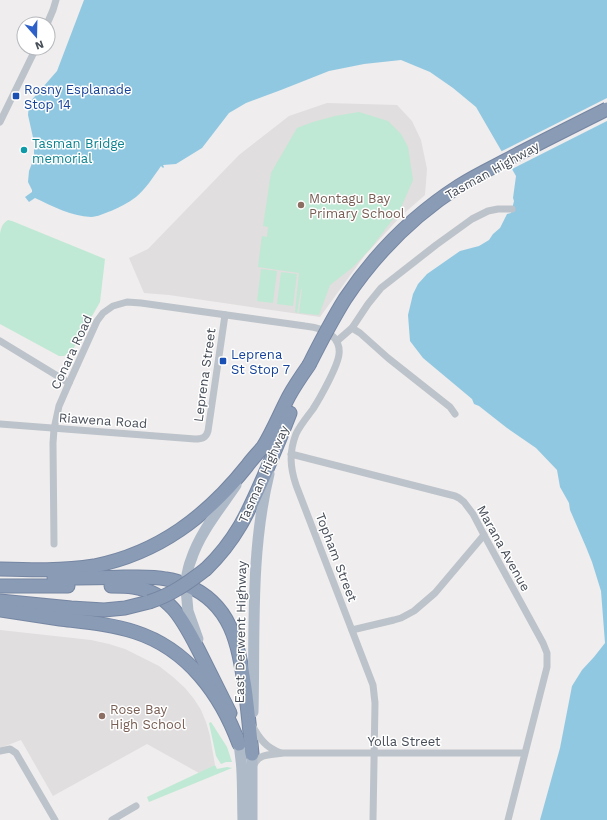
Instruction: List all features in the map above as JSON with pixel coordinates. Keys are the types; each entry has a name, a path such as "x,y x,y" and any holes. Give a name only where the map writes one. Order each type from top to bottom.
{"highway":[{"name":"Tasman Highway","path":"0,569 41,570 93,566 118,559 153,546 180,530 201,515 221,496 261,449 276,424 290,394 309,365 337,312 359,280 386,246 412,222 458,186 607,109"},
{"name":"Tasman Highway","path":"0,601 104,610 125,608 166,596 206,569 219,557 244,521 309,365"},
{"path":"0,565 52,565 103,556 135,545 160,534 190,515 214,495 245,460 309,365"},
{"path":"0,574 65,578 160,578 175,581 202,593 216,605 226,618 234,635 241,663 247,702 252,754"},
{"path":"0,586 131,586 141,588 162,598 183,620 230,713"},
{"path":"0,610 113,627 136,632 173,651 194,669 207,684 227,715 239,744"}],"main road":[{"name":"East Derwent Highway","path":"252,820 252,725 256,555 262,505 276,447"},
{"name":"East Derwent Highway","path":"243,820 242,769 239,744 218,680 198,639 191,620 187,603 186,585 191,560 200,538 261,449"}],"street":[{"path":"50,16 56,0"},
{"path":"0,122 32,56"},
{"path":"336,341 352,328 381,288 436,245 472,219 482,214 498,209 512,209"},
{"name":"Conara Road","path":"54,544 54,429 59,406 97,321 103,313 113,306 127,302 141,303 314,327 327,331 336,341"},
{"name":"Leprena Street","path":"205,437 208,431 225,315"},
{"path":"352,328 450,407 455,414"},
{"path":"0,340 69,383"},
{"name":"Topham Street","path":"336,341 339,350 336,365 316,404 298,429 291,454 291,469 371,678 375,703 373,820"},
{"name":"Riawena Road","path":"0,424 194,439 205,437"},
{"name":"Marana Avenue","path":"291,454 455,496 469,507 547,653 547,666 508,820"},
{"path":"352,630 401,618 414,611 434,593 484,535"},
{"name":"Yolla Street","path":"252,725 266,745 283,753"},
{"path":"0,751 10,749 16,753 55,820"},
{"name":"Yolla Street","path":"252,773 255,762 259,758 265,755 283,753 524,753"},
{"path":"112,820 136,806"}],"shaded area":[{"name":"Montagu Bay Primary School","path":"327,103 397,105 412,121 421,140 427,169 425,195 401,216 365,255 320,317 169,295 144,293 129,258 148,249 239,155 289,116"},
{"name":"Rose Bay High School","path":"0,630 91,640 109,644 125,649 159,666 185,688 201,710 210,736 215,765 199,773 147,744 53,796 21,740 0,748"}],"green space":[{"path":"359,112 388,121 401,134 408,147 413,180 400,210 370,249 353,267 330,285 319,315 299,313 302,289 297,313 295,312 299,273 258,267 262,236 267,237 268,227 263,226 271,173 297,128 335,116"},
{"path":"8,220 105,259 100,302 72,351 64,356 59,356 0,324 0,234 2,226"},
{"path":"261,269 277,271 273,303 257,301"},
{"path":"281,272 297,274 293,306 277,304"},
{"path":"211,722 227,747 232,762 221,764 216,756 209,723"},
{"path":"215,765 217,769 227,767 232,768 149,802 147,797"}],"water":[{"path":"84,0 607,0 607,820 540,820 560,748 572,686 582,670 605,643 601,591 592,562 570,510 569,503 560,487 557,470 536,448 479,406 474,404 472,399 423,358 410,341 408,315 413,294 418,284 427,274 460,251 479,246 489,240 500,228 507,214 511,213 514,201 513,198 516,176 476,107 430,72 401,60 364,64 329,71 246,103 229,113 202,148 176,164 163,165 163,168 161,166 139,194 127,203 98,216 91,217 76,215 35,198 29,202 25,197 32,192 28,182 29,171 34,158 34,142 28,115 29,103 57,71"}],"pier":[{"path":"607,98 607,121 510,170 500,152"}],"place":[{"name":"Rosny Esplanade Stop 14","path":"16,96"},
{"name":"Tasman Bridge memorial","path":"24,150"},
{"name":"Montagu Bay Primary School","path":"301,205"},
{"name":"Leprena St Stop 7","path":"223,361"},
{"name":"Rose Bay High School","path":"102,716"}]}
